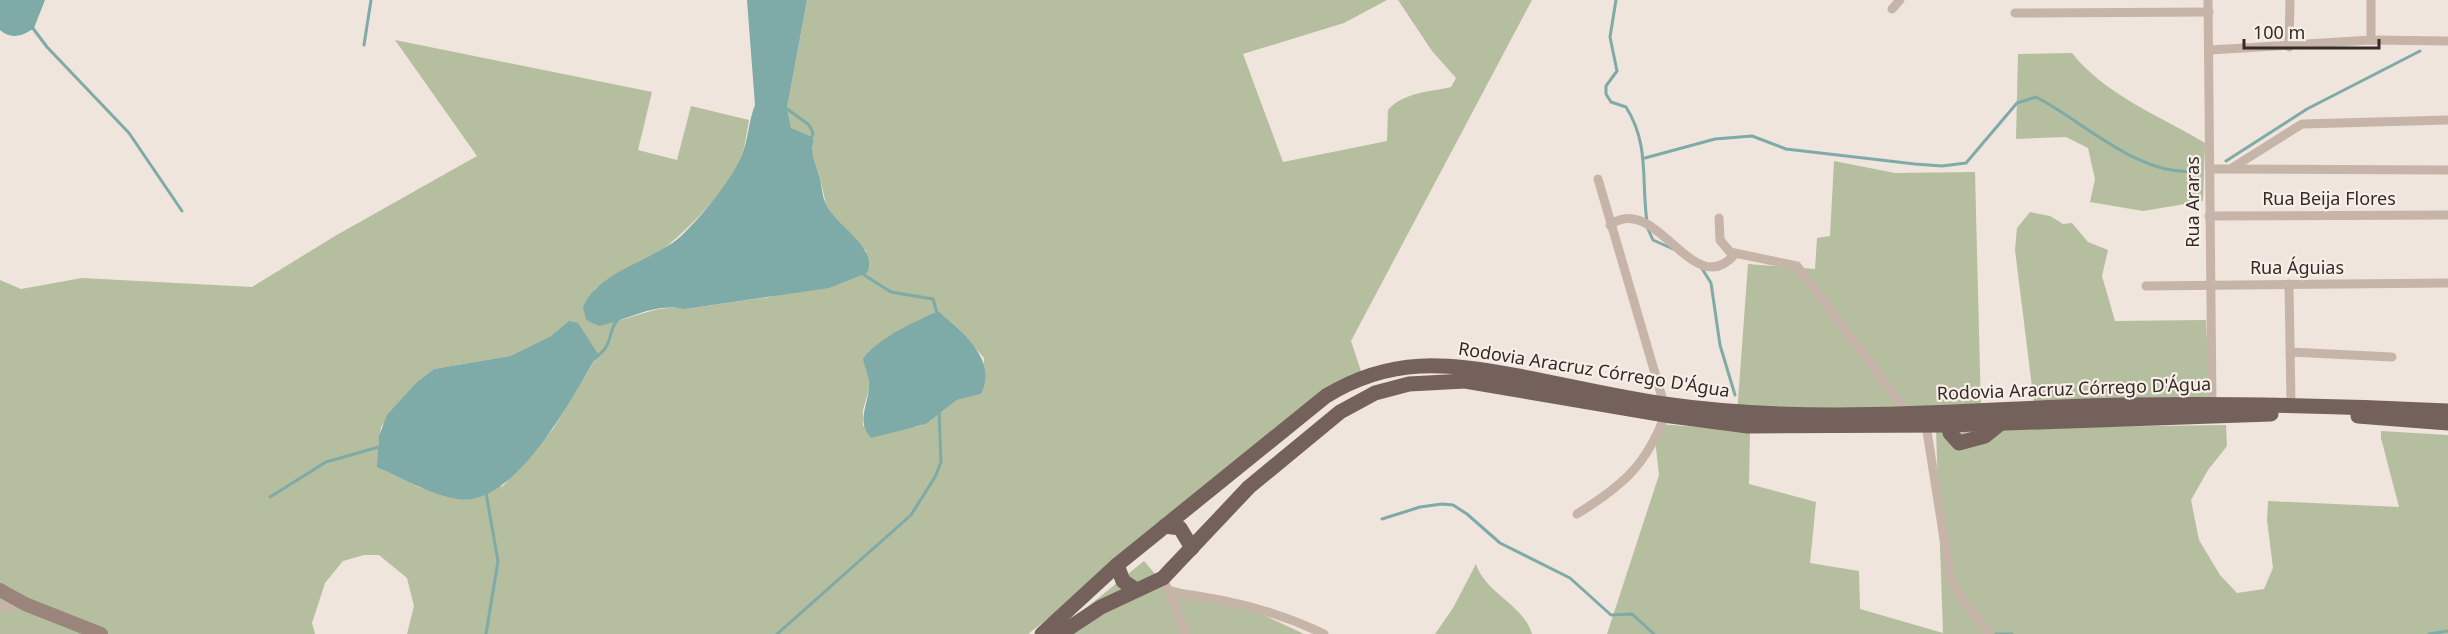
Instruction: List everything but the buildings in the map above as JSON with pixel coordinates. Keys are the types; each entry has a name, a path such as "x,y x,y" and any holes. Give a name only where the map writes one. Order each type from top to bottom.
{"main road":[{"name":"Rodovia Aracruz Córrego D'Água","path":"1042,634 1117,565 1326,396 1358,379 1384,370 1422,365 1456,365 1748,426 1926,425 1949,419"},
{"name":"Rodovia Aracruz Córrego D'Água","path":"1060,634 1101,607 1163,578 1249,487 1327,422 1362,399 1390,388 1428,381 1466,381 1665,410 1760,415 1908,413 1949,419 2212,405 2291,405 2448,411"},
{"name":"Rodovia Aracruz Córrego D'Água","path":"1949,419 1954,440 1965,443 1986,436 2001,423 2318,413 2448,423"},
{"path":"1165,525 1180,528 1192,548"},
{"path":"1117,565 1123,581 1136,590"}],"street":[{"path":"1892,9 1900,0"},
{"name":"Rua Araras","path":"2208,0 2212,405"},
{"path":"2289,46 2290,0"},
{"path":"2371,0 2372,40"},
{"path":"2015,13 2209,12"},
{"path":"2210,50 2372,40 2448,41"},
{"path":"2232,168 2302,124 2448,120"},
{"path":"2210,169 2448,170"},
{"path":"1577,514 1618,488 1630,476 1651,448 1665,410 1598,180"},
{"name":"Rua Beija Flores","path":"2210,216 2448,215"},
{"path":"1610,225 1625,217 1639,220 1657,230 1689,258 1706,266 1721,264 1735,254"},
{"path":"1719,218 1722,245 1735,254 1797,266 1908,413"},
{"name":"Rua Águias","path":"2146,286 2448,283"},
{"path":"2289,284 2291,405"},
{"path":"2290,352 2392,357"},
{"path":"1926,425 1950,577 1961,598 1990,634"},
{"path":"1163,578 1186,634"},
{"path":"0,590 83,631 101,634"},
{"path":"1169,592 1252,608 1324,634"},
{"path":"0,607 25,604"}],"green space":[{"path":"807,0 1387,0 1344,23 1243,54 1283,162 1387,141 1388,110 1394,104 1409,96 1451,87 1456,78 1432,51 1398,0 1532,0 1351,341 1362,374 1028,634 407,634 414,606 407,578 379,555 364,555 343,561 325,583 312,623 315,634 0,634 0,280 21,289 82,278 252,287 335,236 477,156 395,40 652,92 638,150 677,160 691,106 749,120 738,165 714,200 668,246 595,289 586,320 611,322 660,309 685,309 770,297 867,252 836,221 826,204 819,174 811,156 814,141 810,136 791,129 787,108","holes":["938,311 956,326 984,358 981,394 957,400 926,424 916,427 863,426 863,410 869,389 868,352 909,325","581,331 598,355 553,429 503,486 452,492 428,490 405,479 378,446 381,427 417,382 434,369 510,356 551,336"]},
{"path":"2072,53 2085,68 2117,93 2205,143 2203,201 2143,211 2090,202 2095,179 2088,148 2066,137 2016,139 2018,54"},
{"path":"1834,161 1895,173 1975,172 1981,411 1737,414 1748,264 1815,269 1817,238 1830,236"},
{"path":"2030,212 2050,216 2063,224 2072,223 2088,242 2108,250 2102,276 2115,321 2206,320 2210,409 2035,411 2015,250 2017,228"},
{"path":"1659,424 1750,431 1749,484 1816,502 1810,563 1859,571 1860,609 1943,633 1936,429 2226,425 2227,446 2208,470 2191,500 2199,540 2220,575 2237,593 2264,589 2273,568 2267,520 2268,501 2399,507 2381,431 2448,435 2448,634 1607,634 1659,475 1655,439"},
{"path":"1144,561 1162,582 1170,586 1238,603 1304,634 1054,634"},
{"path":"1476,564 1487,583 1521,615 1532,634 1435,634 1453,608"}],"water":[{"path":"0,0 45,0 34,28 21,35 13,36 0,30"},
{"path":"747,0 807,0 787,108 791,128 810,136 814,141 813,156 824,200 831,213 855,237 867,254 869,264 867,273 829,288 685,309 663,308 599,326 586,320 583,307 601,284 679,238 716,196 734,171 746,143 755,105"},
{"path":"938,311 957,327 975,347 981,358 985,370 985,382 981,394 957,400 926,424 871,438 864,426 869,383 863,359 877,344 908,325"},
{"path":"569,321 578,323 598,354 574,396 540,446 521,468 500,486 479,497 458,499 427,490 377,467 379,436 387,415 417,382 434,369 510,356 551,336"}],"waterway":[{"path":"364,45 371,0"},
{"path":"1616,0 1610,37 1617,71 1606,86 1606,94 1611,102 1626,107 1639,135 1647,222"},
{"path":"32,27 47,47 129,133 182,211"},
{"path":"2226,161 2307,109 2420,51"},
{"path":"1645,158 1715,139 1752,136 1786,149 1915,164 1942,166 1966,163 2017,103 2036,97 2133,157 2154,166 2175,171 2196,171"},
{"path":"786,108 809,125 813,133 811,139"},
{"path":"1648,229 1653,240 1673,249"},
{"path":"1701,267 1711,283 1720,345 1735,395"},
{"path":"861,273 891,292 933,299 937,313"},
{"path":"594,359 606,348 612,328 619,318"},
{"path":"777,634 911,515 935,477 941,462 939,411"},
{"path":"270,497 326,462 379,447"},
{"path":"486,493 498,561 486,634"},
{"path":"1382,519 1420,507 1453,505 1467,514 1500,543 1570,578 1611,615 1632,614 1654,634"},
{"path":"2429,634 2448,631"},
{"path":"1996,634 2012,634"}]}
